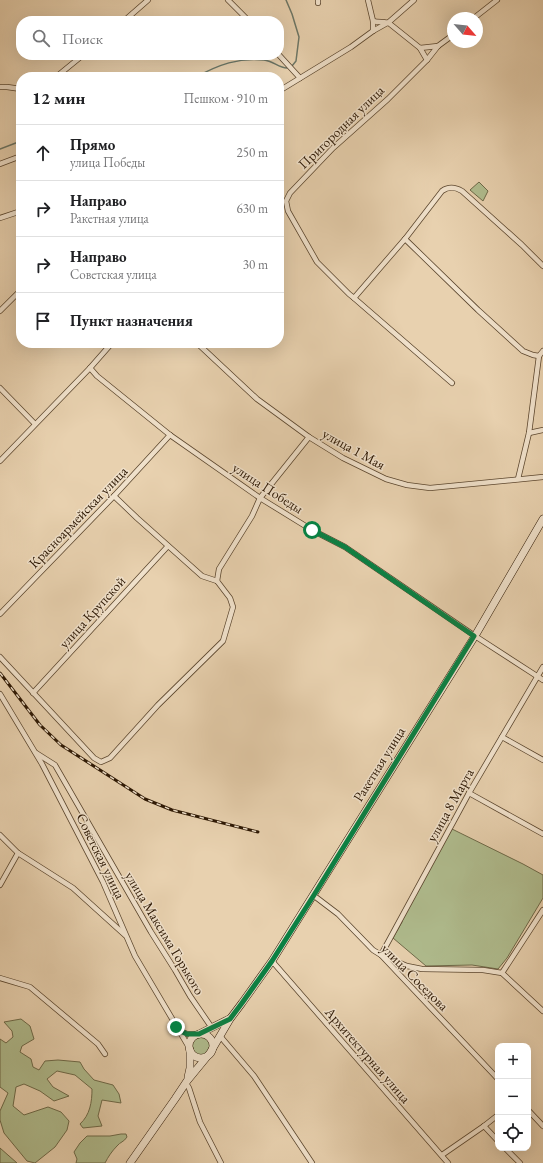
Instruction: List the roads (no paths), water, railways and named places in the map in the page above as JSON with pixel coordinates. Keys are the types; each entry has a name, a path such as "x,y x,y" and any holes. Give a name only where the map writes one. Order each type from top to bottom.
{"main road":[{"name":"Ракетная улица","path":"130,1163 186,1082 210,1053 230,1019 272,961 474,636 543,519"},
{"name":"Ракетная улица","path":"199,1034 230,1019"},
{"path":"186,1082 190,1068 190,1049 190,1042 192,1039 199,1034 204,1034 212,1043 210,1053 206,1056 196,1056 191,1053 190,1049"}],"street":[{"path":"130,16 148,0"},
{"path":"228,0 244,16"},
{"path":"368,0 373,21 373,31"},
{"path":"284,88 389,22 414,0"},
{"path":"482,12 497,0"},
{"path":"373,21 379,23 389,22 420,48 427,60"},
{"path":"420,48 438,46 447,39"},
{"name":"Пригородная улица","path":"438,46 427,60 388,99 333,148 290,193 286,201 288,210 317,262 349,294 452,383"},
{"path":"62,72 77,60"},
{"path":"284,60 300,78"},
{"path":"0,87 16,88"},
{"path":"0,164 16,158"},
{"path":"354,298 405,239 442,192 450,187 462,191 543,266"},
{"path":"0,218 16,213"},
{"path":"405,239 478,310 523,351 539,356"},
{"path":"0,311 16,295"},
{"path":"0,461 108,348"},
{"name":"улица 1 Мая","path":"202,348 257,398 309,437 332,452 386,479 407,485 430,488 543,476"},
{"path":"518,479 529,433 539,356 543,351"},
{"name":"улица Победы","path":"90,368 97,376 170,435 260,498 312,530 345,547 474,636 543,680"},
{"path":"0,388 35,424"},
{"path":"529,433 543,430"},
{"name":"Красноармейская улица","path":"0,614 114,496 170,435"},
{"path":"217,581 219,569 252,516 260,498 309,437"},
{"path":"0,657 94,758 101,762 110,758 158,705 223,641 233,607 230,598 217,581 202,576 114,496"},
{"name":"улица Крупской","path":"33,693 168,546"},
{"name":"улица 8 Марта","path":"381,955 469,793 543,667"},
{"name":"Советская улица","path":"0,694 42,764 103,882 135,956 190,1049"},
{"path":"502,737 543,760"},
{"name":"улица Максима Горького","path":"35,752 55,765 150,932 212,1028"},
{"path":"469,793 543,834"},
{"path":"0,836 18,853 74,888 126,936"},
{"path":"0,885 18,853"},
{"name":"улица Соседова","path":"314,895 338,914 373,950 381,955 495,1076"},
{"path":"502,973 543,910"},
{"path":"381,955 407,966 422,969 483,970 502,973 543,1011"},
{"name":"Архитектурная улица","path":"272,961 448,1163"},
{"path":"0,978 30,987 98,1044 105,1054"},
{"path":"178,1030 192,1034 199,1034"},
{"path":"220,1036 254,1076 312,1163"},
{"path":"186,1082 200,1122 221,1163"},
{"path":"531,1113 543,1126"},
{"path":"442,1155 495,1117"},
{"path":"484,1126 495,1138"},
{"path":"508,1151 520,1163"}],"waterway":[{"path":"286,0 299,37 296,61 292,66"},
{"path":"206,72 229,63 246,60"},
{"path":"264,60 287,68"},
{"path":"0,149 16,143"}],"railway":[{"path":"0,673 40,725 61,745 145,799 172,810 258,832"}]}
